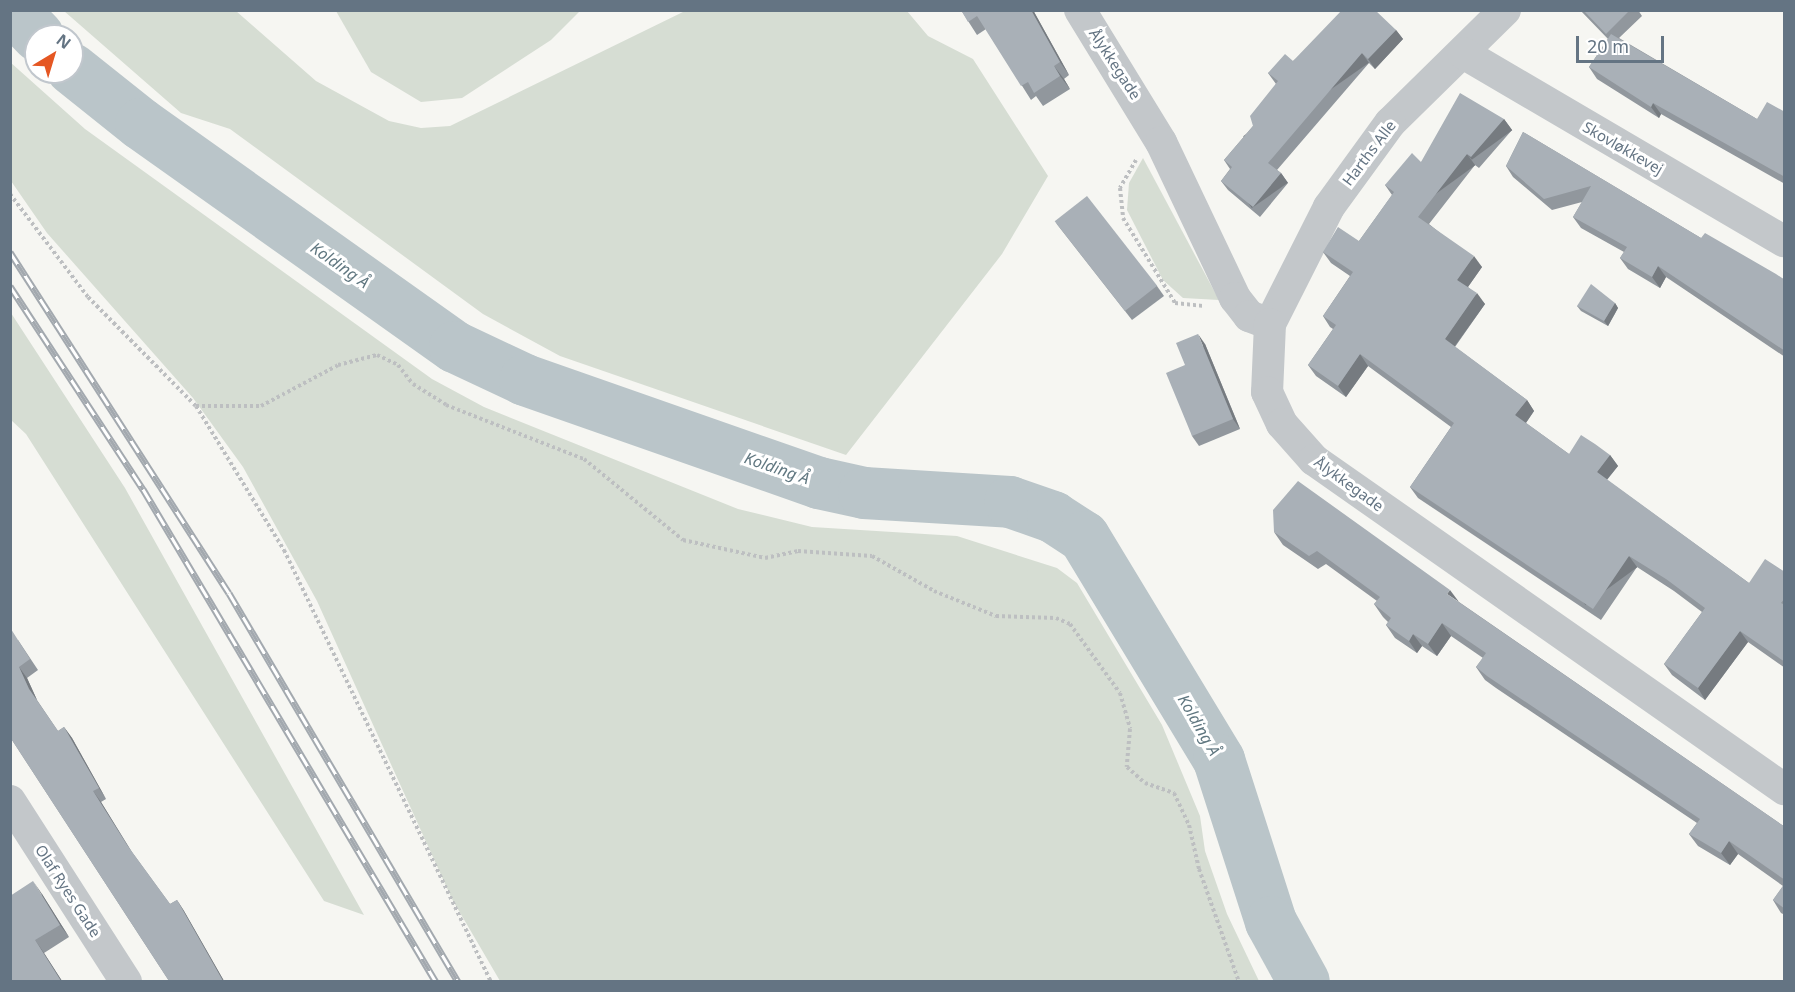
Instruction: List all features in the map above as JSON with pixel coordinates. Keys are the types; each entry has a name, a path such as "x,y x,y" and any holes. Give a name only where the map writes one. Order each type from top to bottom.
{"street":[{"name":"Ålykkegade","path":"1080,10 1161,142 1235,298 1249,316 1270,324 1267,392 1282,424 1314,460 1785,789"},
{"name":"Harths Alle","path":"1270,324 1329,207 1390,123 1505,10"},
{"name":"Skovløkkevej","path":"1463,53 1785,241"},
{"name":"Olaf Ryes Gade","path":"10,801 126,981"}],"path":[{"path":"1161,142 1137,159 1120,188 1123,218 1175,303 1197,308 1235,298"},
{"path":"10,194 88,297 196,406 284,550 491,981"},
{"path":"196,406 261,406 338,365 377,355 398,365 413,384 446,405 584,459 683,540 765,558 798,551 872,556 934,591 996,616 1056,618 1070,624 1120,693 1130,729 1127,767 1145,783 1173,794 1189,825 1198,869 1239,981"}],"shaded area":[{"path":"64,11 236,11 316,81 389,121 421,128 450,126 685,11 907,11 928,36 973,59 1048,176 1002,254 846,455 560,356 483,314 230,129 181,113 84,28 84,24 79,24"},
{"path":"336,11 580,11 551,40 462,98 421,102 371,72"},
{"path":"10,62 24,75 24,84 35,84 85,129 432,379 484,407 738,509 812,527 957,536 1057,568 1077,583 1162,725 1200,816 1205,851 1227,914 1259,981 500,981 452,899 317,601 243,467 193,398 47,233 11,181"},
{"path":"1143,158 1219,300 1183,298 1163,280 1127,210 1129,183"},
{"path":"11,313 125,488 364,915 324,901 26,434 11,420"}],"building":[{"path":"961,10 1031,10 1060,62 1054,66 1060,76 1034,93 1028,82 1021,86 977,16 968,22"},
{"path":"1342,10 1356,10 1357,12 1358,10 1375,10 1396,30 1368,59 1362,53 1268,163 1281,173 1253,207 1221,181 1232,167 1224,160 1253,126 1250,116 1278,81 1268,73 1285,54 1293,61"},
{"path":"1583,10 1630,10 1606,34"},
{"path":"1611,34 1757,119 1767,102 1785,112 1785,177 1653,103 1651,107 1589,67"},
{"path":"1460,93 1504,119 1471,157 1467,154 1418,217 1474,256 1457,280 1477,293 1445,339 1527,400 1515,415 1569,454 1581,435 1595,444 1610,455 1597,472 1749,583 1765,559 1785,572 1785,598 1781,603 1785,605 1785,662 1740,631 1698,688 1664,664 1705,608 1666,579 1629,556 1593,609 1410,487 1454,423 1360,354 1338,386 1308,365 1336,325 1323,316 1353,272 1323,252 1338,227 1359,241 1394,192 1385,185 1412,153 1421,162"},
{"path":"1523,132 1701,238 1705,233 1785,280 1785,351 1658,266 1652,277 1620,258 1627,247 1573,217 1591,186 1544,199 1506,166"},
{"path":"1087,196 1157,286 1125,311 1055,221"},
{"path":"1591,284 1615,303 1604,321 1577,306"},
{"path":"1198,334 1233,419 1192,436 1166,373 1185,365 1176,343"},
{"path":"1298,481 1450,590 1447,594 1785,827 1785,880 1729,841 1721,853 1689,834 1700,819 1487,676 1476,667 1486,653 1442,623 1428,644 1413,634 1409,641 1386,625 1391,618 1374,604 1380,597 1317,551 1309,556 1274,532 1273,510"},
{"path":"11,629 30,659 19,667 29,689 58,731 64,727 99,788 93,791 127,845 170,904 177,900 223,981 169,981 10,737"},
{"path":"33,881 60,925 35,940 61,981 10,981 10,896"},
{"path":"1785,883 1785,909 1773,900"}],"waterway":[{"name":"Kolding Å","path":"13,10 26,24"},
{"name":"Kolding Å","path":"84,79 141,124 455,347 525,380 819,483 864,493 1010,502 1053,517 1084,537 1219,760 1271,922 1304,982"}],"railway":[{"path":"10,252 229,593 458,982"},
{"path":"10,286 143,489 436,982"}]}
